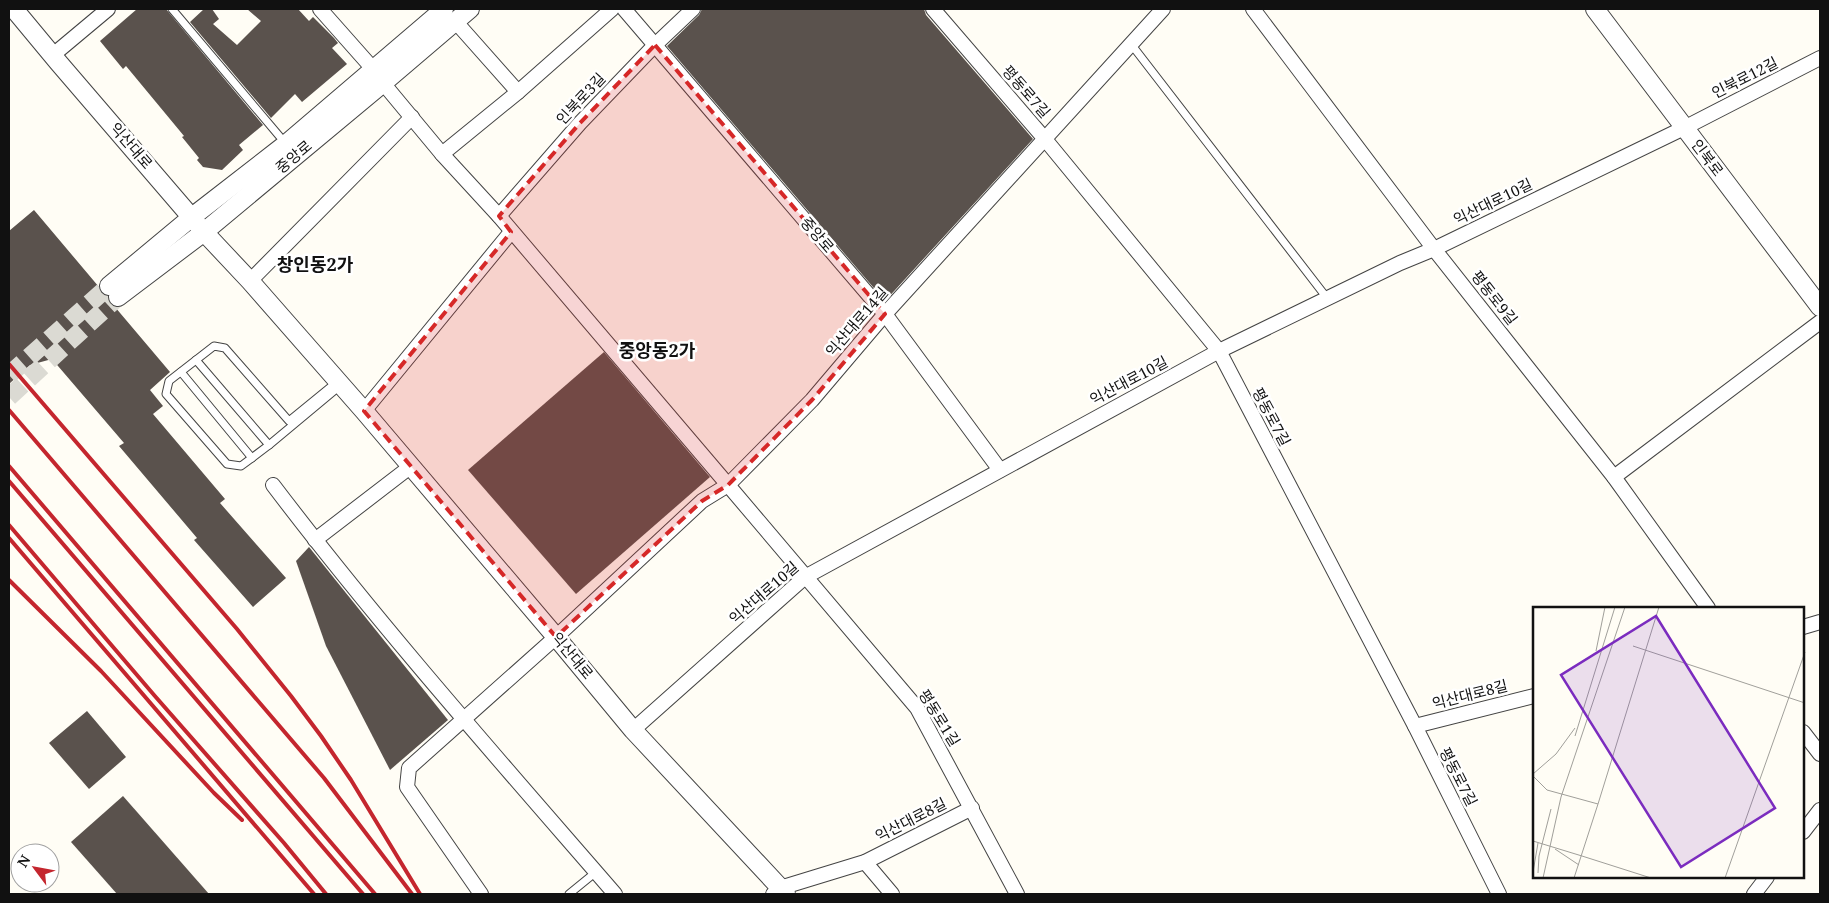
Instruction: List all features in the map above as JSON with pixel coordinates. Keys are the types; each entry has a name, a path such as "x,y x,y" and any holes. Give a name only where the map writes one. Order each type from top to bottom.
{"street":[{"name":"익산대로","path":"14,9 204,232 340,383 633,730 780,892"},
{"path":"53,55 108,9"},
{"path":"320,9 379,76 442,154 499,216 728,484 805,577"},
{"name":"중앙로","path":"379,76 286,144 192,217 114,292 204,232 379,76 446,12 470,9"},
{"path":"442,154 518,92 612,9"},
{"name":"중앙로","path":"624,9 885,314 1000,470"},
{"name":"인북로3길","path":"499,216 580,123 655,45 693,9"},
{"name":"평동로7길","path":"934,9 1044,138 1219,351 1415,726 1499,894"},
{"name":"익산대로14길","path":"481,894 407,787 409,768 556,637 702,501 728,484 812,400 885,314 1163,9"},
{"name":"평동로9길","path":"1253,9 1434,249 1614,477 1707,607"},
{"name":"인북로","path":"1595,9 1820,307"},
{"path":"446,12 518,92"},
{"name":"인북로12길","path":"1684,128 1820,58"},
{"path":"250,281 412,118"},
{"name":"익산대로10길","path":"633,730 805,577 1219,351 1684,128"},
{"path":"364,411 511,232"},
{"path":"1614,477 1820,322"},
{"path":"315,540 410,467"},
{"path":"273,485 315,540 464,719 615,894"},
{"name":"평동로1길","path":"805,577 918,708 1017,894"},
{"path":"1804,627 1820,622"},
{"name":"익산대로8길","path":"1415,726 1533,696"},
{"path":"1804,733 1820,754"},
{"name":"익산대로8길","path":"780,892 865,862 972,808"},
{"path":"1804,831 1820,810"},
{"name":"익산대로8길","path":"865,862 892,894"},
{"path":"1754,894 1767,878"}],"lane":[{"name":"중앙로","path":"172,9 286,144"},
{"path":"1130,44 1327,298"},
{"path":"214,346 225,348 289,421 340,383 269,445 241,466 227,464 166,394 169,381 214,346"},
{"path":"196,360 269,445"},
{"path":"181,372 252,458"},
{"path":"569,894 596,872"}],"highlighted area":[{"path":"655,45 885,314 812,400 728,485 702,501 556,637 364,411 511,232 499,216 580,123"}],"building":[{"path":"137,9 166,9 263,125 239,145 243,150 222,170 203,167 197,160 199,158 182,137 184,136 126,66 123,69 100,41"},
{"path":"204,9 212,9 219,19 213,24 237,45 261,21 247,9 298,9 309,21 313,17 334,38 338,43 332,48 347,64 302,102 295,94 271,118 190,22"},
{"path":"702,9 924,9 926,15 1033,139 885,301 667,46 699,15"},
{"path":"34,210 99,287 101,293 110,304 115,307 170,372 150,390 163,406 153,414 225,499 220,503 286,578 253,607 194,540 197,538 119,446 124,443 52,359 30,365 9,384 9,231"},
{"path":"604,352 710,477 576,594 468,470"},
{"path":"309,547 448,720 390,770 326,646 296,561"},
{"path":"87,711 126,757 89,789 49,743"},
{"path":"123,796 209,894 117,894 71,842"}],"tunnel":[{"path":"9,375 109,286"},
{"path":"9,397 118,297"}],"railway":[{"path":"9,364 237,629 291,696 351,780 420,894"},
{"path":"9,410 324,778 412,894"},
{"path":"9,466 375,894"},
{"path":"9,481 363,894"},
{"path":"9,525 326,894"},
{"path":"9,538 314,894"},
{"path":"9,580 101,671 214,793 242,820"}],"district":[{"name":"창인동2가","path":"315,265"},
{"name":"중앙동2가","path":"657,351"}]}
